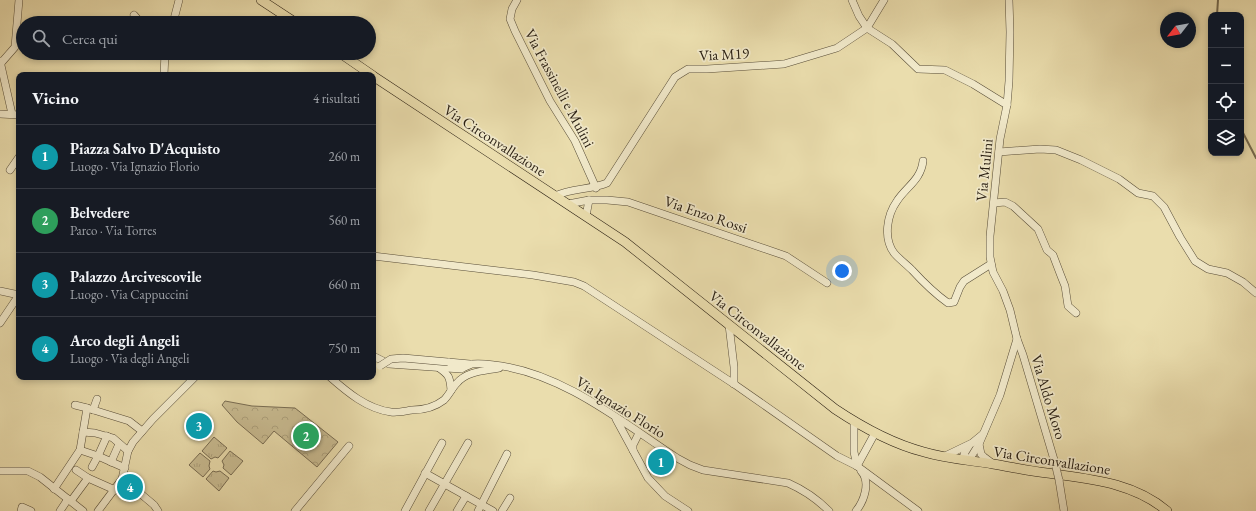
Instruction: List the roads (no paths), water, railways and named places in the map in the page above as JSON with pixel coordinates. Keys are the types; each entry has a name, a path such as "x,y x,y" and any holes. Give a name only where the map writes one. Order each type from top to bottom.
{"main road":[{"path":"262,0 286,16"},
{"name":"Via Circonvallazione","path":"350,60 368,72"},
{"name":"Via Circonvallazione","path":"376,77 625,242 835,408 854,421 876,433 924,452 963,460 1101,481 1122,486 1143,495 1167,511"}],"street":[{"path":"18,16 19,0"},
{"path":"175,16 179,0"},
{"name":"Via Frassinelli e Mulini","path":"517,0 512,9 510,19 515,31 550,101 575,141 596,188"},
{"path":"852,0 859,16 867,28 892,44 918,69 945,70 973,84 1007,105"},
{"name":"Via M19","path":"596,188 607,183 675,77 688,69 784,64 837,48 867,28 884,0"},
{"name":"Via Mulini","path":"1009,0 1010,46 1007,105 999,152 990,236 991,264 993,272 1008,304 1017,339"},
{"path":"16,35 15,47 1,62 16,112"},
{"path":"164,72 165,60"},
{"path":"0,114 16,115"},
{"path":"999,152 1040,149 1056,150 1081,160 1119,179 1138,193 1153,196 1164,207 1195,261 1208,269 1227,273 1243,282 1256,293"},
{"path":"10,170 16,161"},
{"path":"923,161 923,165 916,179 897,201 889,218 888,240 894,252 934,293 948,303 954,302 964,282 991,264"},
{"path":"555,196 565,191 596,188"},
{"path":"586,216 589,200"},
{"name":"Via Enzo Rossi","path":"568,204 589,200 628,202 786,256 827,283"},
{"path":"994,202 1005,202 1013,206 1038,229 1047,250 1052,255 1065,286 1068,306 1076,313"},
{"path":"376,256 533,275 574,282 584,286 734,384 837,456 857,466 918,511"},
{"path":"0,291 16,294"},
{"path":"0,323 16,299"},
{"path":"729,325 734,367 734,384"},
{"path":"963,460 971,457 976,443 983,434 990,420 1000,395 1017,339"},
{"name":"Via Aldo Moro","path":"1017,339 1055,463 1064,511"},
{"name":"Via Ignazio Florio","path":"376,358 389,364 461,368 472,364 508,367 523,370 565,387 595,404 690,465 703,470 788,483 812,497 829,511"},
{"path":"380,366 391,359 403,358 472,364"},
{"path":"438,367 451,379 451,390"},
{"name":"Via Ignazio Florio","path":"333,380 369,406 391,412 420,410 444,400 463,377 477,372 508,367"},
{"path":"98,511 124,481 128,451 142,431 192,380"},
{"path":"54,489 73,468 80,450 83,432 90,409 97,399"},
{"path":"75,405 129,421 142,431"},
{"path":"615,417 648,478 665,496 688,511"},
{"path":"854,421 854,452 857,466 863,474 865,483 865,492 858,510"},
{"path":"83,432 113,438 128,451"},
{"path":"633,450 633,444 639,433"},
{"path":"857,466 876,433"},
{"path":"92,467 107,436"},
{"path":"405,511 442,443"},
{"path":"429,511 468,443"},
{"path":"945,456 976,443"},
{"path":"976,443 981,454 993,464"},
{"path":"111,462 119,444"},
{"path":"295,511 349,446"},
{"path":"80,450 125,468"},
{"path":"479,508 507,454"},
{"path":"73,468 88,478 115,490"},
{"path":"0,471 28,471 40,477 82,511"},
{"path":"426,473 466,496 479,508 493,511"},
{"path":"60,511 88,478"},
{"path":"135,490 154,505 158,511"},
{"path":"457,511 466,496"},
{"path":"502,511 510,498"},
{"path":"21,511 22,507 32,511"}],"waterway":[{"path":"1217,12 1218,0"},
{"path":"1244,135 1256,158"}],"tunnel":[{"path":"127,483 135,489"}],"place":[{"name":"Palazzo Arcivescovile","path":"199,426"},
{"name":"Belvedere","path":"306,436"},
{"name":"Piazza Salvo D'Acquisto","path":"661,462"},
{"name":"Arco degli Angeli","path":"130,487"}]}
